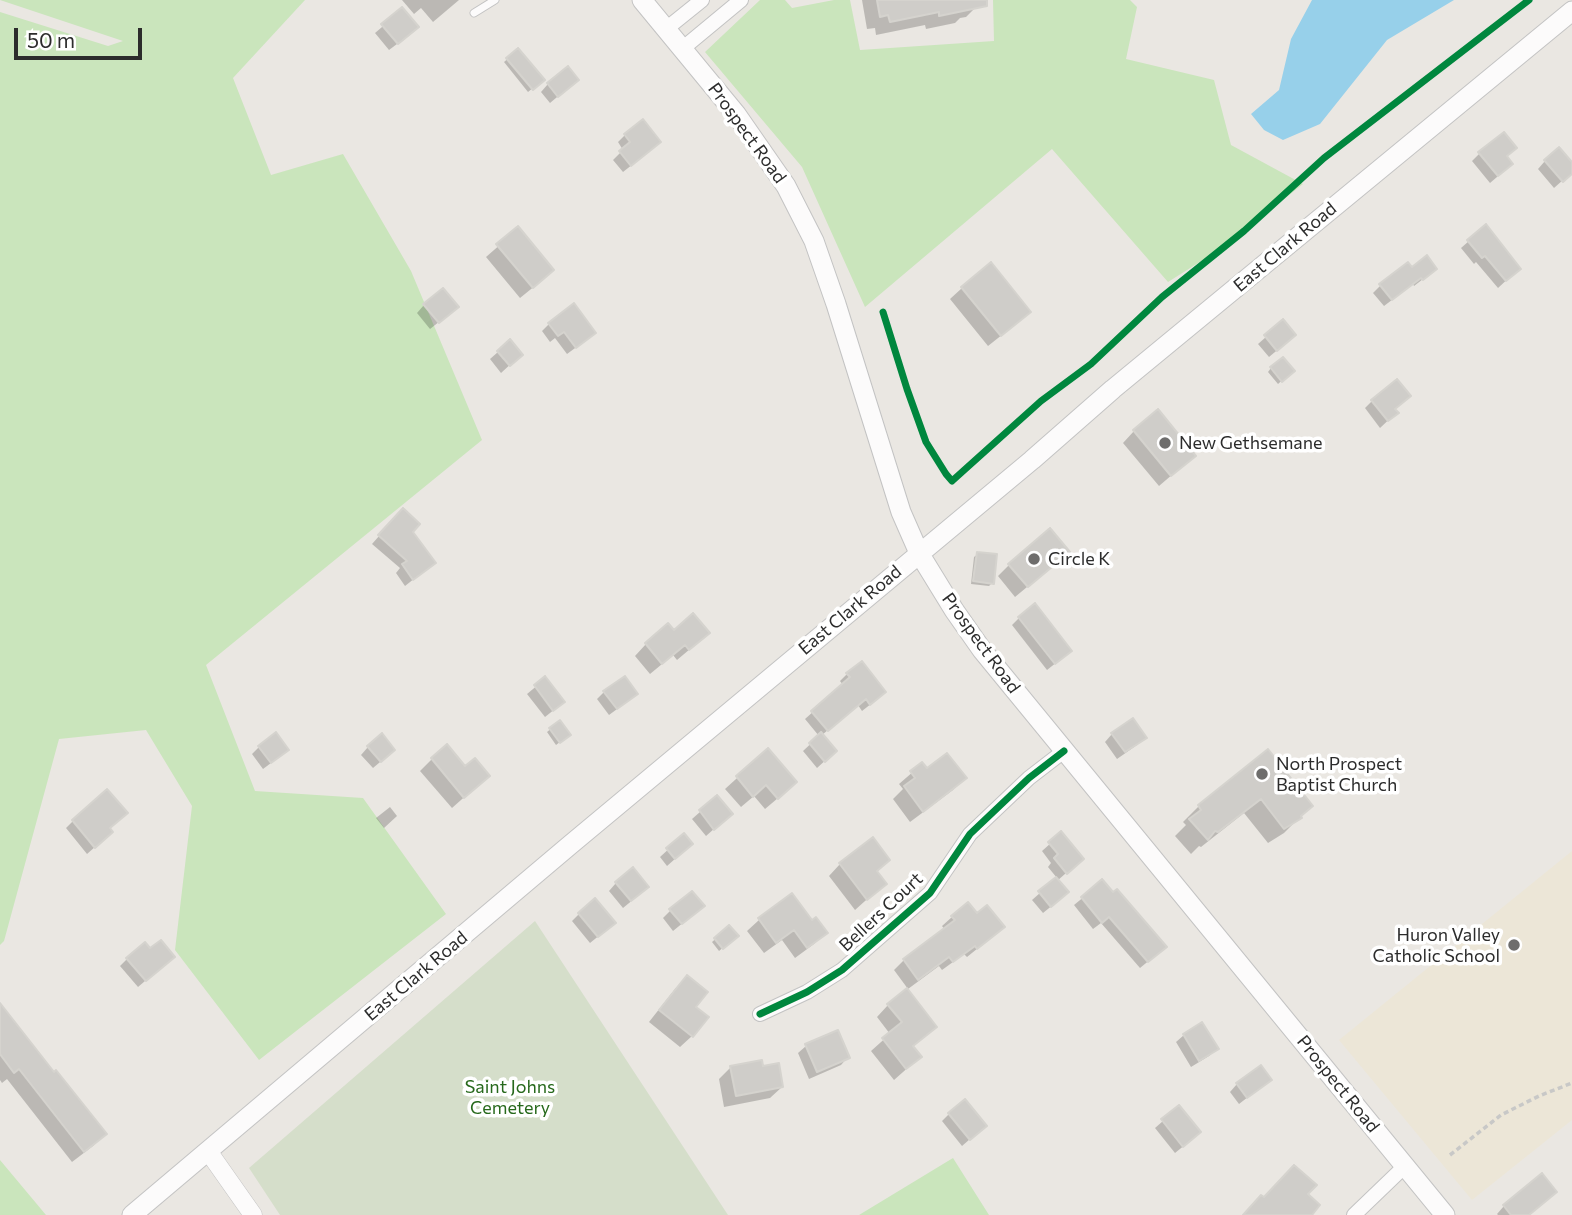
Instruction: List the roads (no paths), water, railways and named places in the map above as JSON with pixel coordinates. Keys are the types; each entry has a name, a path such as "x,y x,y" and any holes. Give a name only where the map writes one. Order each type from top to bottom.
{"main road":[{"name":"Prospect Road","path":"642,0 736,114 786,186 814,241 901,512 919,553 954,610 982,650 1064,751 1446,1215"},
{"name":"East Clark Road","path":"132,1215 1113,389 1572,11"}],"street":[{"path":"666,29 702,0"},
{"path":"682,49 741,0"},
{"name":"Bellers Court","path":"760,1014 807,992 842,970 930,893 970,834 1029,778 1064,751"},
{"path":"208,1151 253,1215"},
{"path":"1354,1215 1405,1166"}],"lane":[{"path":"474,13 495,0"}],"water":[{"path":"1312,0 1454,0 1387,40 1320,124 1283,140 1264,130 1251,114 1279,90 1291,39"}],"place":[{"name":"New Gethsemane","path":"1165,443"},
{"name":"Circle K","path":"1034,559"},
{"name":"North Prospect Baptist Church","path":"1262,774"},
{"name":"Huron Valley Catholic School","path":"1514,945"}],"park label":[{"name":"Saint Johns Cemetery","path":"510,1097"}]}
